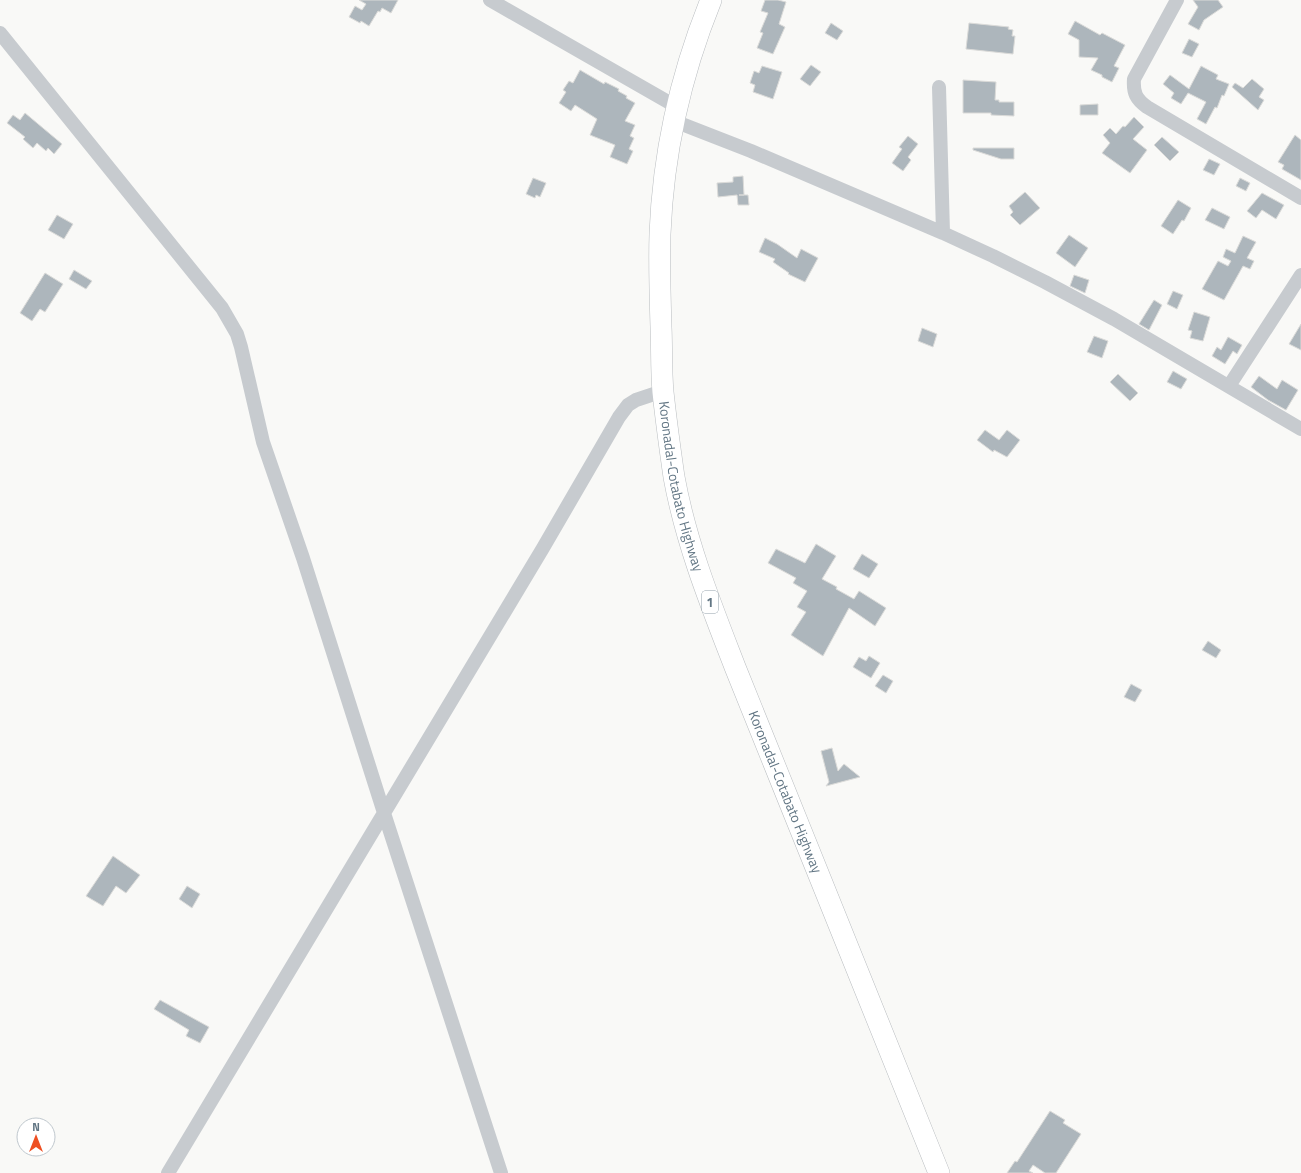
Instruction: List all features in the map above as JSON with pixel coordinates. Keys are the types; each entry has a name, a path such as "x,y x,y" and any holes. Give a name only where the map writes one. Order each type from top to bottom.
{"highway":[{"name":"Koronadal-Cotabato Highway","path":"711,0 702,22 675,114 665,174 660,233 659,282 663,391 675,478 692,549 706,591 939,1173"}],"street":[{"path":"490,0 675,114 751,151 942,233 1045,282 1114,319 1301,429"},
{"path":"1177,0 1134,79 1136,95 1147,107 1301,198"},
{"path":"0,33 222,308 237,334 263,442 303,558 501,1173"},
{"path":"938,87 942,233"},
{"path":"1229,386 1301,275"},
{"path":"168,1173 543,548 619,417 628,405 636,400 663,391"}],"building":[{"path":"359,0 398,0 391,13 382,8 380,12 378,11 369,26 361,21 360,23 349,17 355,6 362,10 366,4"},
{"path":"765,0 778,0 786,2 779,24 785,27 773,54 757,48 763,33 760,32 768,13 761,11"},
{"path":"1193,0 1218,0 1223,7 1204,20 1199,30 1188,24 1198,7"},
{"path":"1075,21 1100,35 1102,33 1125,45 1114,66 1119,68 1112,82 1091,70 1098,58 1079,57 1079,40 1068,34"},
{"path":"831,23 843,31 837,40 825,33"},
{"path":"969,23 1009,27 1008,29 1013,30 1012,36 1015,36 1013,54 966,49"},
{"path":"1189,39 1199,44 1192,57 1182,53"},
{"path":"811,65 821,72 810,86 800,79"},
{"path":"762,66 782,72 773,99 753,92 755,85 750,83 754,71 759,73"},
{"path":"1201,66 1218,75 1216,79 1229,84 1224,96 1222,95 1217,108 1215,107 1206,124 1197,119 1206,102 1188,93 1181,104 1171,98 1174,93 1163,84 1170,75 1189,89"},
{"path":"580,70 604,84 605,82 619,89 618,91 627,96 626,98 635,103 625,121 635,125 630,136 634,138 629,149 633,151 627,164 610,157 615,145 590,135 597,119 575,105 571,111 559,103 566,92 563,90 569,81 573,83"},
{"path":"1252,79 1264,89 1259,97 1264,100 1258,110 1232,87 1235,83 1243,88"},
{"path":"963,80 996,82 995,100 999,100 999,102 1014,102 1014,116 991,115 991,113 963,113"},
{"path":"1098,104 1098,115 1080,115 1080,105"},
{"path":"25,113 62,144 54,154 48,148 46,151 37,143 33,148 23,139 25,137 7,123 13,115 20,120"},
{"path":"1134,117 1144,127 1133,139 1147,150 1130,173 1102,153 1110,143 1103,135 1110,128 1116,134"},
{"path":"1295,135 1301,140 1301,180 1282,169 1284,165 1278,162"},
{"path":"908,136 918,144 908,157 911,160 903,171 892,163 902,149 899,147"},
{"path":"1162,137 1179,152 1170,161 1154,145"},
{"path":"973,148 1014,148 1014,159 1001,159 973,150"},
{"path":"1209,159 1220,164 1214,175 1203,170"},
{"path":"743,176 744,195 748,195 749,205 738,205 737,195 718,197 717,183 733,182 733,177"},
{"path":"533,178 546,183 540,197 536,195 535,198 526,194"},
{"path":"1240,178 1250,183 1246,191 1236,186"},
{"path":"1025,192 1040,208 1020,225 1010,215 1013,212 1009,206"},
{"path":"1262,193 1284,205 1276,219 1262,210 1256,218 1247,211"},
{"path":"1178,200 1191,208 1184,221 1182,220 1173,234 1161,226"},
{"path":"1212,208 1230,217 1224,229 1205,220"},
{"path":"57,215 73,224 64,239 48,230"},
{"path":"1069,235 1088,248 1075,267 1056,253"},
{"path":"1243,236 1256,242 1247,258 1254,261 1250,269 1243,266 1224,300 1202,289 1218,261 1228,266 1231,261 1223,257 1226,249 1235,253"},
{"path":"765,238 777,244 797,258 801,249 818,258 805,282 788,274 789,273 773,262 775,259 759,252"},
{"path":"74,270 92,281 86,289 69,279"},
{"path":"45,273 63,284 45,312 40,309 32,321 20,313"},
{"path":"1074,275 1089,280 1085,293 1070,286"},
{"path":"1173,291 1183,295 1177,309 1167,304"},
{"path":"1154,300 1162,305 1149,330 1139,324"},
{"path":"1194,312 1210,317 1203,341 1190,338 1192,331 1188,330"},
{"path":"1301,324 1301,350 1289,344"},
{"path":"922,328 937,334 933,347 918,341"},
{"path":"1094,336 1108,341 1102,358 1087,352"},
{"path":"1228,337 1242,345 1237,354 1233,351 1225,364 1212,356 1217,347 1221,350"},
{"path":"1173,371 1187,379 1181,389 1167,382"},
{"path":"1118,374 1138,393 1130,401 1110,382"},
{"path":"1259,376 1277,389 1282,380 1298,390 1286,410 1268,400 1251,387"},
{"path":"985,430 999,440 1007,430 1020,440 1007,457 994,450 993,452 977,440"},
{"path":"816,544 836,556 822,579 854,599 859,591 886,608 875,626 849,608 823,656 791,635 806,612 797,607 807,591 793,583 796,578 768,563 776,549 805,563"},
{"path":"862,554 878,564 869,578 853,569"},
{"path":"1208,641 1221,650 1216,658 1202,650"},
{"path":"869,656 880,663 871,678 853,667 859,657 866,661"},
{"path":"883,675 893,681 886,693 875,686"},
{"path":"1131,684 1142,690 1135,702 1124,697"},
{"path":"832,748 838,771 844,764 860,777 826,786 829,782 821,751"},
{"path":"113,856 140,875 126,893 116,886 103,906 86,896"},
{"path":"187,886 200,894 192,908 179,899"},
{"path":"160,1000 209,1027 200,1043 186,1036 189,1030 154,1009"},
{"path":"1050,1111 1065,1120 1063,1123 1081,1134 1056,1173 1045,1173 1033,1165 1029,1171 1033,1173 1007,1173 1015,1161 1017,1162"}]}
